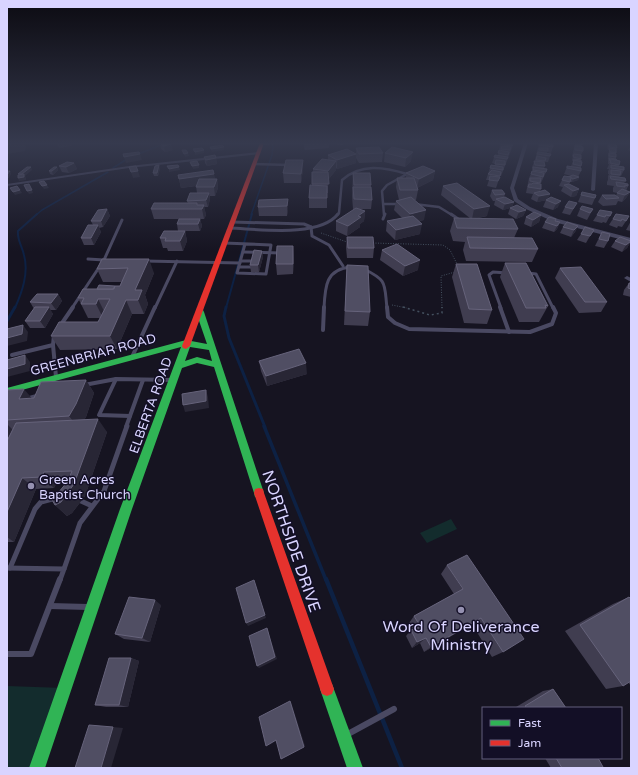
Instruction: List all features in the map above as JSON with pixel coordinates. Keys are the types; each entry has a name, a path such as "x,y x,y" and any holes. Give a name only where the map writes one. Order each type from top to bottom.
{"street":[{"path":"7,185 47,179"},
{"name":"ELBERTA ROAD","path":"36,768 186,343 200,312 248,179"},
{"path":"515,179 512,188 516,200 525,207 542,215 631,240"},
{"path":"593,190 594,179"},
{"name":"NORTHSIDE DRIVE","path":"200,312 239,436 355,768"},
{"path":"186,343 212,348"},
{"name":"GREENBRIAR ROAD","path":"7,391 186,343"},
{"path":"178,366 197,360 217,365"}],"lane":[{"path":"231,225 290,230 304,230 311,228 335,218 339,213 343,179"},
{"path":"383,219 385,213 382,191 387,185 398,179"},
{"path":"384,204 429,205 439,207 462,223"},
{"path":"56,378 53,336 104,260 122,220"},
{"path":"290,230 292,224"},
{"path":"231,225 304,224 311,228"},
{"path":"311,228 312,236 329,245 338,261 343,266"},
{"path":"224,244 246,244 271,245 266,274 237,273 246,244"},
{"path":"243,252 284,253"},
{"path":"88,260 111,260"},
{"path":"140,261 240,263 254,261"},
{"path":"132,358 177,261"},
{"path":"262,262 268,262"},
{"path":"240,263 252,267"},
{"path":"324,330 326,280 334,270 343,266 355,267"},
{"path":"260,267 267,267"},
{"path":"361,268 380,277 384,282 388,317 395,323 409,329 530,332 552,324 556,313 536,274 524,273"},
{"path":"508,273 492,272 489,275 509,332"},
{"path":"12,355 53,345"},
{"path":"76,386 116,379 173,380"},
{"path":"116,379 99,415 130,416"},
{"path":"7,654 31,654 80,523 104,491 143,380"},
{"path":"22,400 45,394"},
{"path":"60,498 52,498 41,502 36,509 9,568 64,569"},
{"path":"81,501 92,506"},
{"path":"50,606 92,607"},
{"path":"344,736 394,709"}],"path":[{"path":"311,228 345,242 352,242"},
{"path":"368,243 444,245 450,250 461,271"},
{"path":"386,305 400,305 422,313 436,316 442,313 441,276 450,272 457,272"}],"green space":[{"path":"451,519 457,529 427,543 420,533"},
{"path":"7,686 64,688 37,768 7,768"}],"building":[{"path":"199,179 217,179 214,187 196,187"},
{"path":"312,179 329,179 329,184 312,184"},
{"path":"354,179 371,179 371,185 354,185"},
{"path":"397,179 414,179 418,190 400,190"},
{"path":"489,179 499,179 498,181"},
{"path":"530,179 541,179 540,183 530,181"},
{"path":"562,179 571,179 570,182"},
{"path":"612,179 625,179 626,181"},
{"path":"44,181 47,185 42,186 39,182"},
{"path":"616,182 628,184 628,186 617,186"},
{"path":"457,183 490,206 474,209 443,186"},
{"path":"29,184 32,190 27,191 24,185"},
{"path":"529,184 541,184 541,189 528,187"},
{"path":"569,184 579,189 573,191 564,185"},
{"path":"310,185 327,186 327,198 309,198"},
{"path":"17,186 20,190 13,192 10,188"},
{"path":"353,187 371,187 372,200 354,199"},
{"path":"622,189 630,192 625,195 617,193"},
{"path":"492,190 502,190 505,194 495,195"},
{"path":"545,190 550,194 539,196 534,193"},
{"path":"582,192 596,195 595,198 581,195"},
{"path":"190,193 209,193 206,200 187,201"},
{"path":"602,195 615,195 619,198 606,199"},
{"path":"411,197 426,210 410,214 396,201"},
{"path":"505,197 514,202 505,204 496,199"},
{"path":"551,197 561,201 556,204 546,200"},
{"path":"288,199 287,206 258,207 259,200"},
{"path":"569,201 577,203 573,209 565,207"},
{"path":"154,203 197,203 197,205 204,205 202,209 151,209"},
{"path":"517,205 526,210 519,212 510,208"},
{"path":"582,206 593,209 590,213 580,209"},
{"path":"356,208 365,211 358,216 361,217 348,226 336,221"},
{"path":"107,209 101,221 91,221 98,210"},
{"path":"600,210 612,212 610,216 606,215 605,217 597,215"},
{"path":"534,212 541,215 533,220 526,217"},
{"path":"616,214 629,216 626,221 622,219 621,221 613,219"},
{"path":"413,216 422,224 396,230 387,221"},
{"path":"549,217 560,222 557,226 545,222"},
{"path":"454,218 513,219 518,229 457,228"},
{"path":"179,219 200,219 198,224 177,224"},
{"path":"567,222 578,226 574,230 563,227"},
{"path":"88,225 98,225 91,238 81,238"},
{"path":"585,227 594,230 590,236 581,234"},
{"path":"164,231 185,231 180,241 165,241 166,238 160,238"},
{"path":"602,232 610,234 608,241 599,239"},
{"path":"347,237 373,237 374,248 348,248"},
{"path":"467,237 532,238 538,249 470,248"},
{"path":"620,237 631,241 626,245 615,241"},
{"path":"397,244 420,260 405,266 382,250"},
{"path":"277,246 293,246 293,264 276,264"},
{"path":"254,250 262,251 258,265 250,265"},
{"path":"102,259 149,259 135,290 142,290 138,300 126,300 110,336 51,336 59,322 98,322 110,299 98,299 96,304 81,304 84,298 78,298 83,289 114,289 115,286 120,286 128,268 97,269"},
{"path":"505,263 526,263 548,306 545,305 546,308 526,308"},
{"path":"456,264 477,264 492,310 469,309"},
{"path":"347,265 368,266 370,312 345,311"},
{"path":"581,267 607,302 585,302 560,268"},
{"path":"629,283 631,283 631,289 628,288"},
{"path":"99,285 115,286 113,289 97,289"},
{"path":"37,294 58,294 51,303 30,302"},
{"path":"35,307 49,307 40,321 25,321"},
{"path":"23,325 22,334 7,338 7,329"},
{"path":"299,349 306,363 266,376 259,361"},
{"path":"25,355 25,364 7,369 7,360"},
{"path":"86,380 76,404 69,416 7,420 7,390 24,389 19,399 34,398 41,382"},
{"path":"206,390 206,401 183,405 182,394"},
{"path":"98,419 74,484 61,502 55,505 51,498 58,493 68,481 72,471 44,472 42,477 22,478 7,512 7,441 16,423"},
{"name":"Word Of Deliverance Ministry","path":"467,555 524,639 503,652 481,618 431,647 426,638 417,642 411,630 420,626 414,616 463,589 447,565"},
{"path":"254,580 265,615 246,623 236,588"},
{"path":"129,597 155,600 142,638 115,634"},
{"path":"629,597 631,599 631,681 623,686 580,625"},
{"path":"267,628 275,657 257,666 249,636"},
{"path":"109,658 131,658 119,705 95,705"},
{"path":"553,689 565,707 526,707 525,706"},
{"path":"290,701 304,747 281,759 276,740 266,746 259,717"},
{"path":"89,725 113,727 101,768 75,768"},
{"path":"557,759 599,759 603,767 601,768 562,768"}],"waterway":[{"path":"36,215 96,179"},
{"path":"251,215 264,179"},
{"path":"15,308 22,289 26,269 18,231 37,214"},
{"path":"226,308 252,214"},
{"path":"7,321 15,307"},
{"path":"226,307 224,316 229,338 265,427"},
{"path":"264,426 326,580"},
{"path":"326,579 402,768"}],"traffic: fast":[{"path":"200,312 212,348"},
{"path":"7,391 186,343 212,348 259,493"},
{"path":"37,768 126,509 186,346"},
{"path":"178,366 197,360 217,365"},
{"path":"327,689 355,768"}],"traffic: jam":[{"path":"186,346 248,179"},
{"path":"259,493 327,689"}],"place":[{"name":"Green Acres Baptist Church","path":"31,486"},
{"name":"Word Of Deliverance Ministry","path":"461,610"}]}
